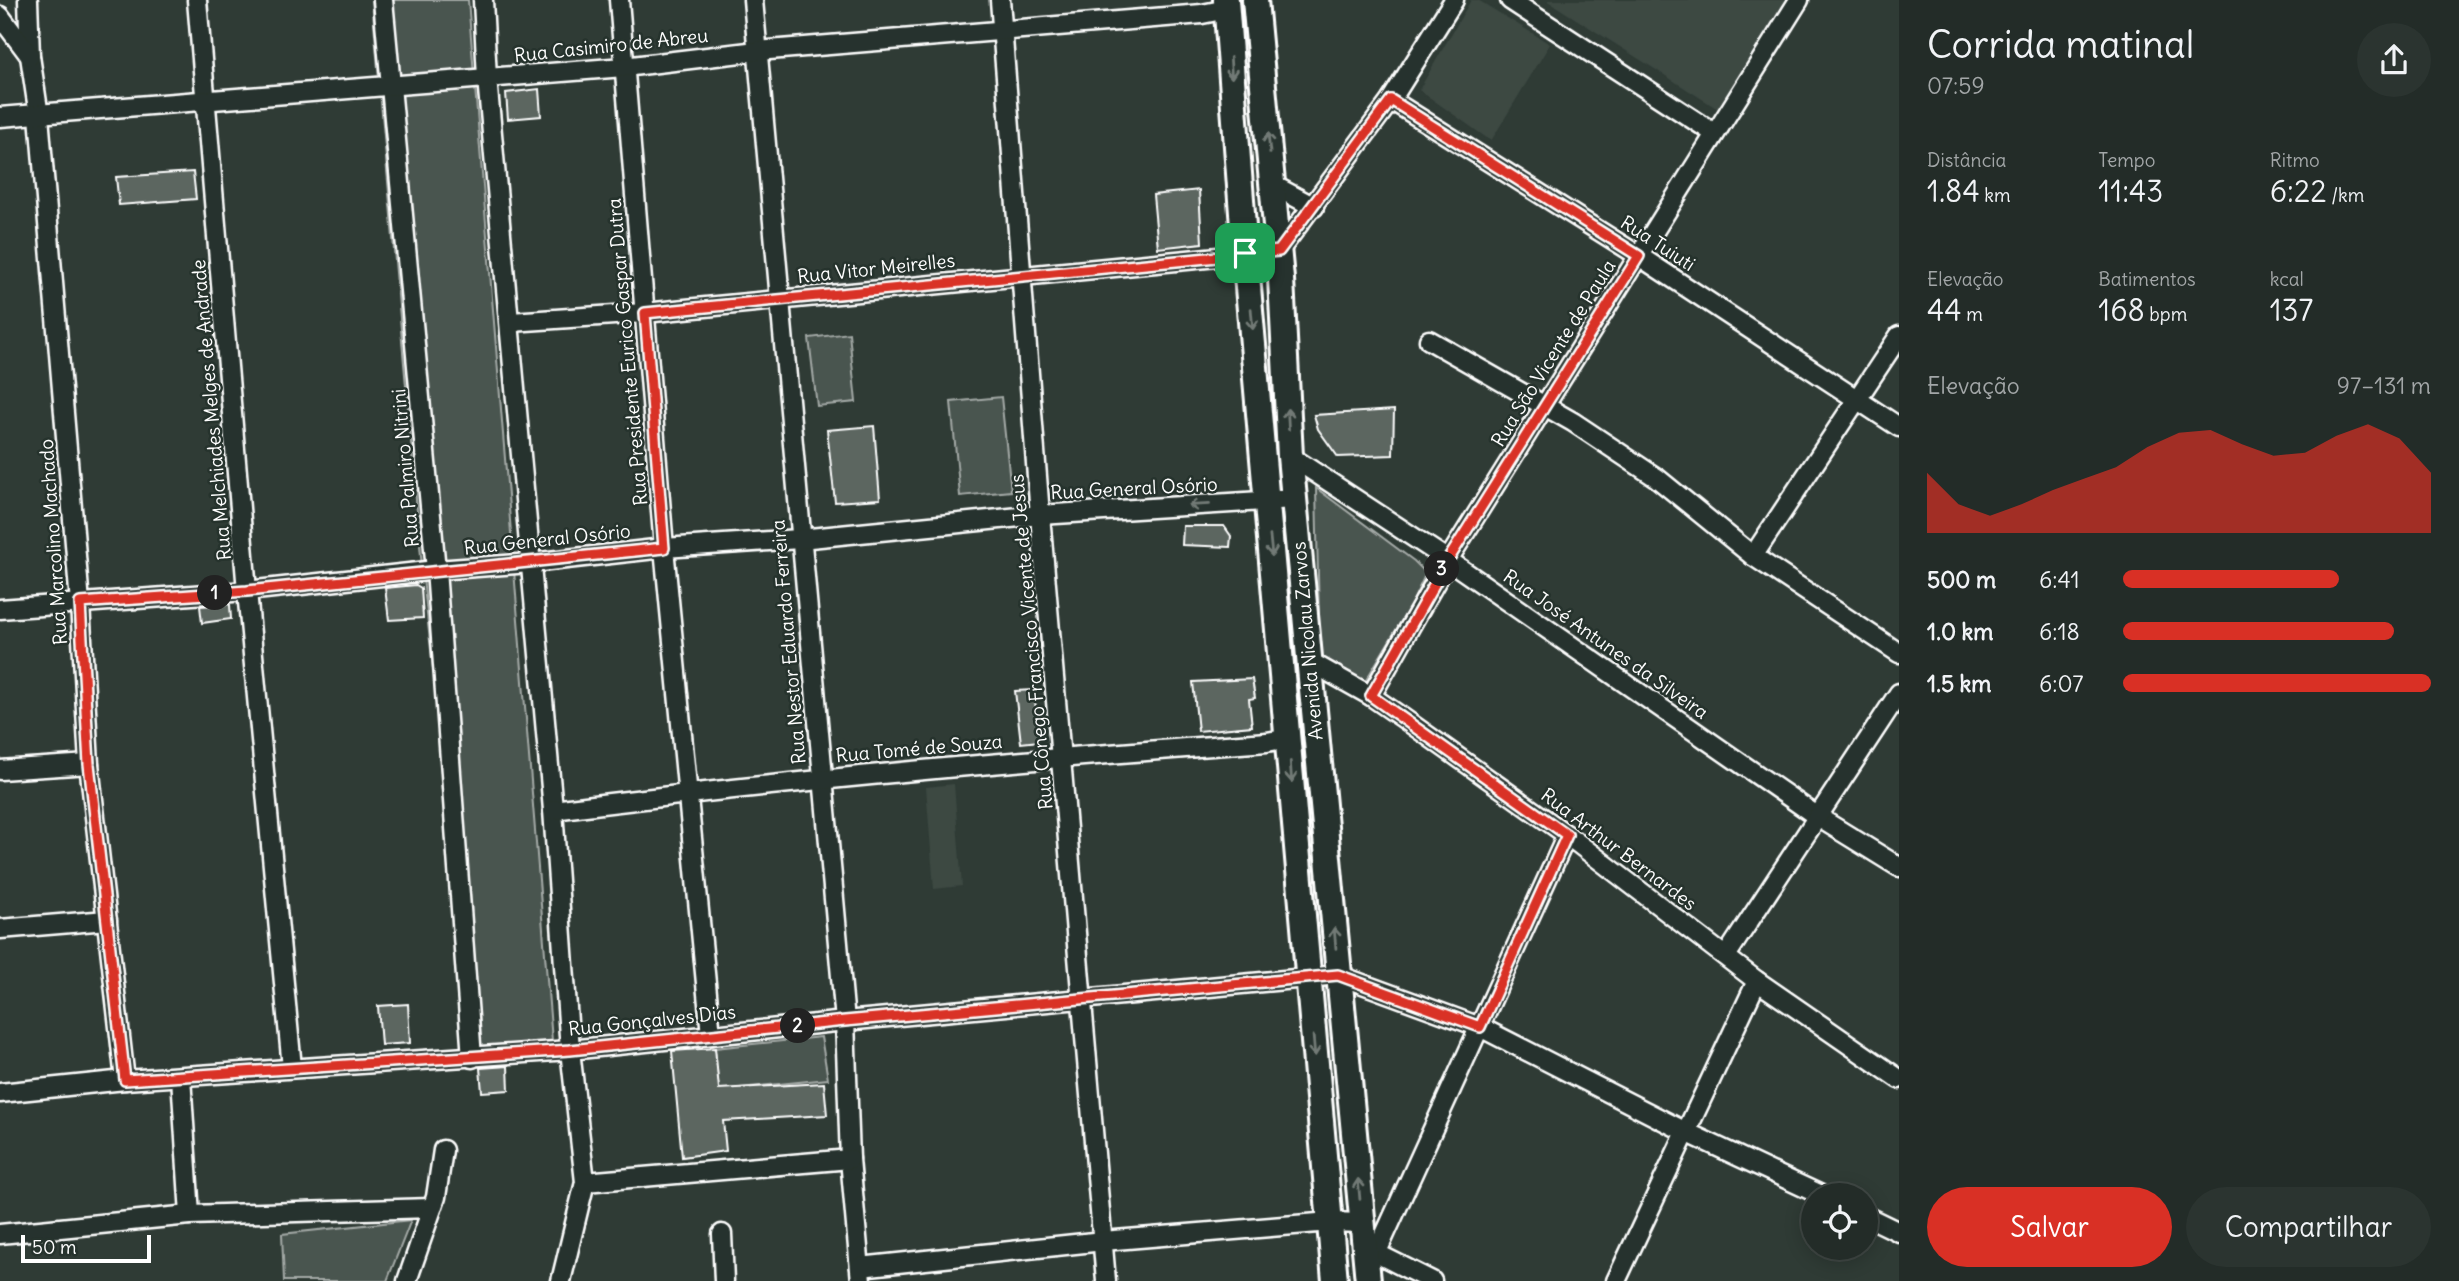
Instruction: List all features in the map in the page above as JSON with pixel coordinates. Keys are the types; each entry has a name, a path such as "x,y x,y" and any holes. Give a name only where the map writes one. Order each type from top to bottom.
{"main road":[{"name":"Avenida Nicolau Zarvos","path":"1255,0 1279,251 1290,456 1315,733 1362,1223 1371,1251 1368,1281"},
{"name":"Avenida Nicolau Zarvos","path":"1226,5 1245,253 1335,1281"},
{"path":"1289,738 1315,733"}],"street":[{"name":"Rua Marcolino Machado","path":"28,0 30,56 39,116 80,603 89,764 125,1080"},
{"name":"Rua Melchiades Melges de Andrade","path":"197,0 247,591 292,1068"},
{"name":"Rua Palmiro Nitrini","path":"383,0 436,570 472,1058"},
{"path":"483,0 487,78 554,810 570,1050 585,1182 561,1281"},
{"name":"Rua Presidente Eurico Gaspar Dutra","path":"619,0 664,548 711,1035"},
{"name":"Rua Nestor Eduardo Ferreira","path":"753,0 845,1021 850,1159 861,1274"},
{"name":"Rua Cônego Francisco Vicente de Jesus","path":"1000,0 1040,515 1106,1281"},
{"path":"1279,251 1391,100 1454,0"},
{"path":"1510,0 1714,133"},
{"name":"Rua São Vicente de Paula","path":"1371,696 1448,560 1799,0"},
{"name":"Rua Casimiro de Abreu","path":"0,117 39,116 487,78 757,51 1202,14 1226,5"},
{"path":"0,16 30,56"},
{"name":"Rua Tuiuti","path":"1391,100 1639,256 1899,427"},
{"path":"1273,185 1314,206"},
{"name":"Rua Vitor Meirelles","path":"511,322 645,313 1279,251"},
{"path":"1753,556 1899,336"},
{"path":"1429,340 1573,422 1657,478 1753,556 1899,653"},
{"name":"Rua José Antunes da Silveira","path":"1290,456 1448,560 1818,817 1899,867"},
{"name":"Rua General Osório","path":"0,609 247,591 664,548 800,539 1040,515 1294,499"},
{"name":"Rua Arthur Bernardes","path":"1309,661 1371,696 1567,835 1757,981 1899,1079"},
{"path":"1726,956 1899,693"},
{"name":"Rua Tomé de Souza","path":"554,810 821,778 1267,742 1289,738"},
{"path":"0,770 89,764"},
{"path":"1432,1281 1371,1251 1480,1027 1567,835"},
{"path":"0,929 107,920"},
{"path":"1338,975 1480,1027 1686,1132 1801,1186"},
{"name":"Rua Gonçalves Dias","path":"0,1093 125,1080 570,1050 845,1021 1338,975"},
{"path":"1616,1281 1757,981"},
{"path":"181,1077 190,1215"},
{"path":"407,1281 436,1197 443,1150"},
{"path":"585,1182 850,1159"},
{"path":"0,1234 190,1215 432,1208"},
{"path":"861,1274 1103,1241 1330,1222 1362,1223"},
{"path":"1878,1222 1899,1232"},
{"path":"722,1234 724,1281"}],"shaded area":[{"path":"372,0 468,0 552,1041 476,1049 423,579"},
{"path":"1471,0 1478,0 1550,44 1491,141 1419,90"},
{"path":"1546,0 1792,0 1721,111"},
{"path":"849,333 856,402 817,406 809,338"},
{"path":"1001,397 1011,491 960,496 951,402"},
{"path":"1316,488 1414,561 1426,573 1412,603 1366,680 1358,684 1320,663"},
{"path":"954,784 962,886 934,889 926,787"},
{"path":"821,1037 828,1079 719,1090 715,1048"},
{"path":"411,1220 387,1281 284,1281 282,1234"}],"building":[{"path":"539,89 541,116 508,119 506,93"},
{"path":"193,172 196,199 119,205 116,177"},
{"path":"1199,190 1202,243 1158,248 1153,195"},
{"path":"1394,410 1393,455 1338,457 1318,429 1314,415"},
{"path":"874,426 880,499 835,502 827,430"},
{"path":"1183,526 1224,526 1231,536 1230,547 1182,545"},
{"path":"416,585 421,588 423,618 389,620 385,588"},
{"path":"228,604 231,619 202,623 200,606"},
{"path":"1252,679 1255,698 1249,699 1252,726 1198,731 1193,682"},
{"path":"1034,690 1039,741 1021,743 1015,691"},
{"path":"408,1004 410,1043 381,1045 378,1006"},
{"path":"715,1048 719,1089 824,1083 827,1115 723,1121 726,1151 682,1157 672,1051"},
{"path":"508,1066 509,1090 482,1092 480,1068"}],"route":[{"path":"1391,100 1639,256 1448,560 1371,696 1567,835 1480,1027 1338,975 845,1021 570,1050 125,1080 89,764 80,603 247,591 664,548 645,313 1245,253 1279,251 1391,100"}]}
